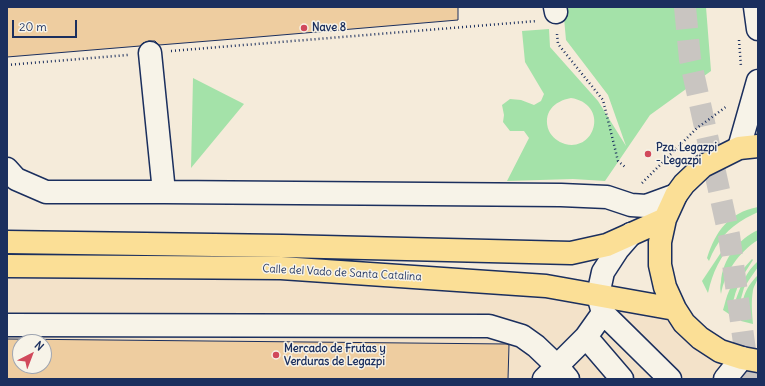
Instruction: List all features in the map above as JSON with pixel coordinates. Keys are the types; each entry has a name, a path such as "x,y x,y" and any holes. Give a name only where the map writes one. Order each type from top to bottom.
{"main road":[{"path":"749,147 703,166 684,184 676,195 665,219 660,242 660,265 665,287 675,309 684,323 700,338 720,351 752,364"},
{"name":"Calle del Vado de Santa Catalina","path":"7,242 283,246 571,253 607,245 665,219"},
{"name":"Calle del Vado de Santa Catalina","path":"7,266 281,268 546,286 601,304 675,309"}],"street":[{"path":"755,7 758,29"},
{"path":"150,53 164,192"},
{"path":"749,147 758,82"},
{"path":"7,169 16,179 46,192 607,196 631,205 646,206 676,195"},
{"path":"7,325 489,326 522,336 536,346 557,375 586,337 601,304 603,272 618,249 631,234"},
{"path":"601,304 670,379"},
{"path":"586,337 622,379"},
{"path":"725,379 752,364"}],"path":[{"path":"7,66 556,13 558,44 603,100 618,161 625,167"},
{"path":"738,38 741,68"},
{"path":"639,186 697,128 720,112 731,102"}],"shaded area":[{"path":"281,268 675,309 731,355 725,379 7,379 7,273"}],"green space":[{"path":"563,7 706,7 711,71 650,115 605,181 573,179 507,181 529,138 524,131 510,131 503,122 504,115 502,105 510,99 521,100 534,105 541,101 544,94 525,62 522,31 549,29 550,47 598,101 626,146 608,95 566,40","holes":["571,98 583,102 590,109 594,117 594,126 591,135 576,145 565,144 558,141 549,131 547,125 548,113 559,102"]},
{"path":"193,78 244,104 191,168"},
{"path":"758,207 758,212 746,218 728,231 719,241 709,261 707,258 715,239 725,225 739,214"},
{"path":"758,230 758,240 745,250 729,270 721,294 720,286 722,274 728,258 744,238"},
{"path":"734,239 735,240 725,252 718,265 712,278 708,293 702,281 720,254"},
{"path":"752,259 753,260 735,293 732,316 723,310 727,296 736,278"},
{"path":"758,261 758,267 744,288 740,302 736,299 742,283 750,269"},
{"path":"758,275 752,294 753,324 741,321 742,307 746,290"}],"building":[{"path":"7,7 458,7 458,20 159,45 155,41 149,41 140,46 7,57"},
{"name":"Mercado de Frutas y Verduras de Legazpi","path":"7,339 12,339 12,374 52,374 52,339 507,344 509,345 508,379 7,379"}],"tunnel":[{"path":"685,7 690,59 729,235 749,379"}],"place":[{"name":"Nave 8","path":"304,28"},
{"name":"Pza. Legazpi - Legazpi","path":"648,154"},
{"name":"Mercado de Frutas y Verduras de Legazpi","path":"276,355"}]}
